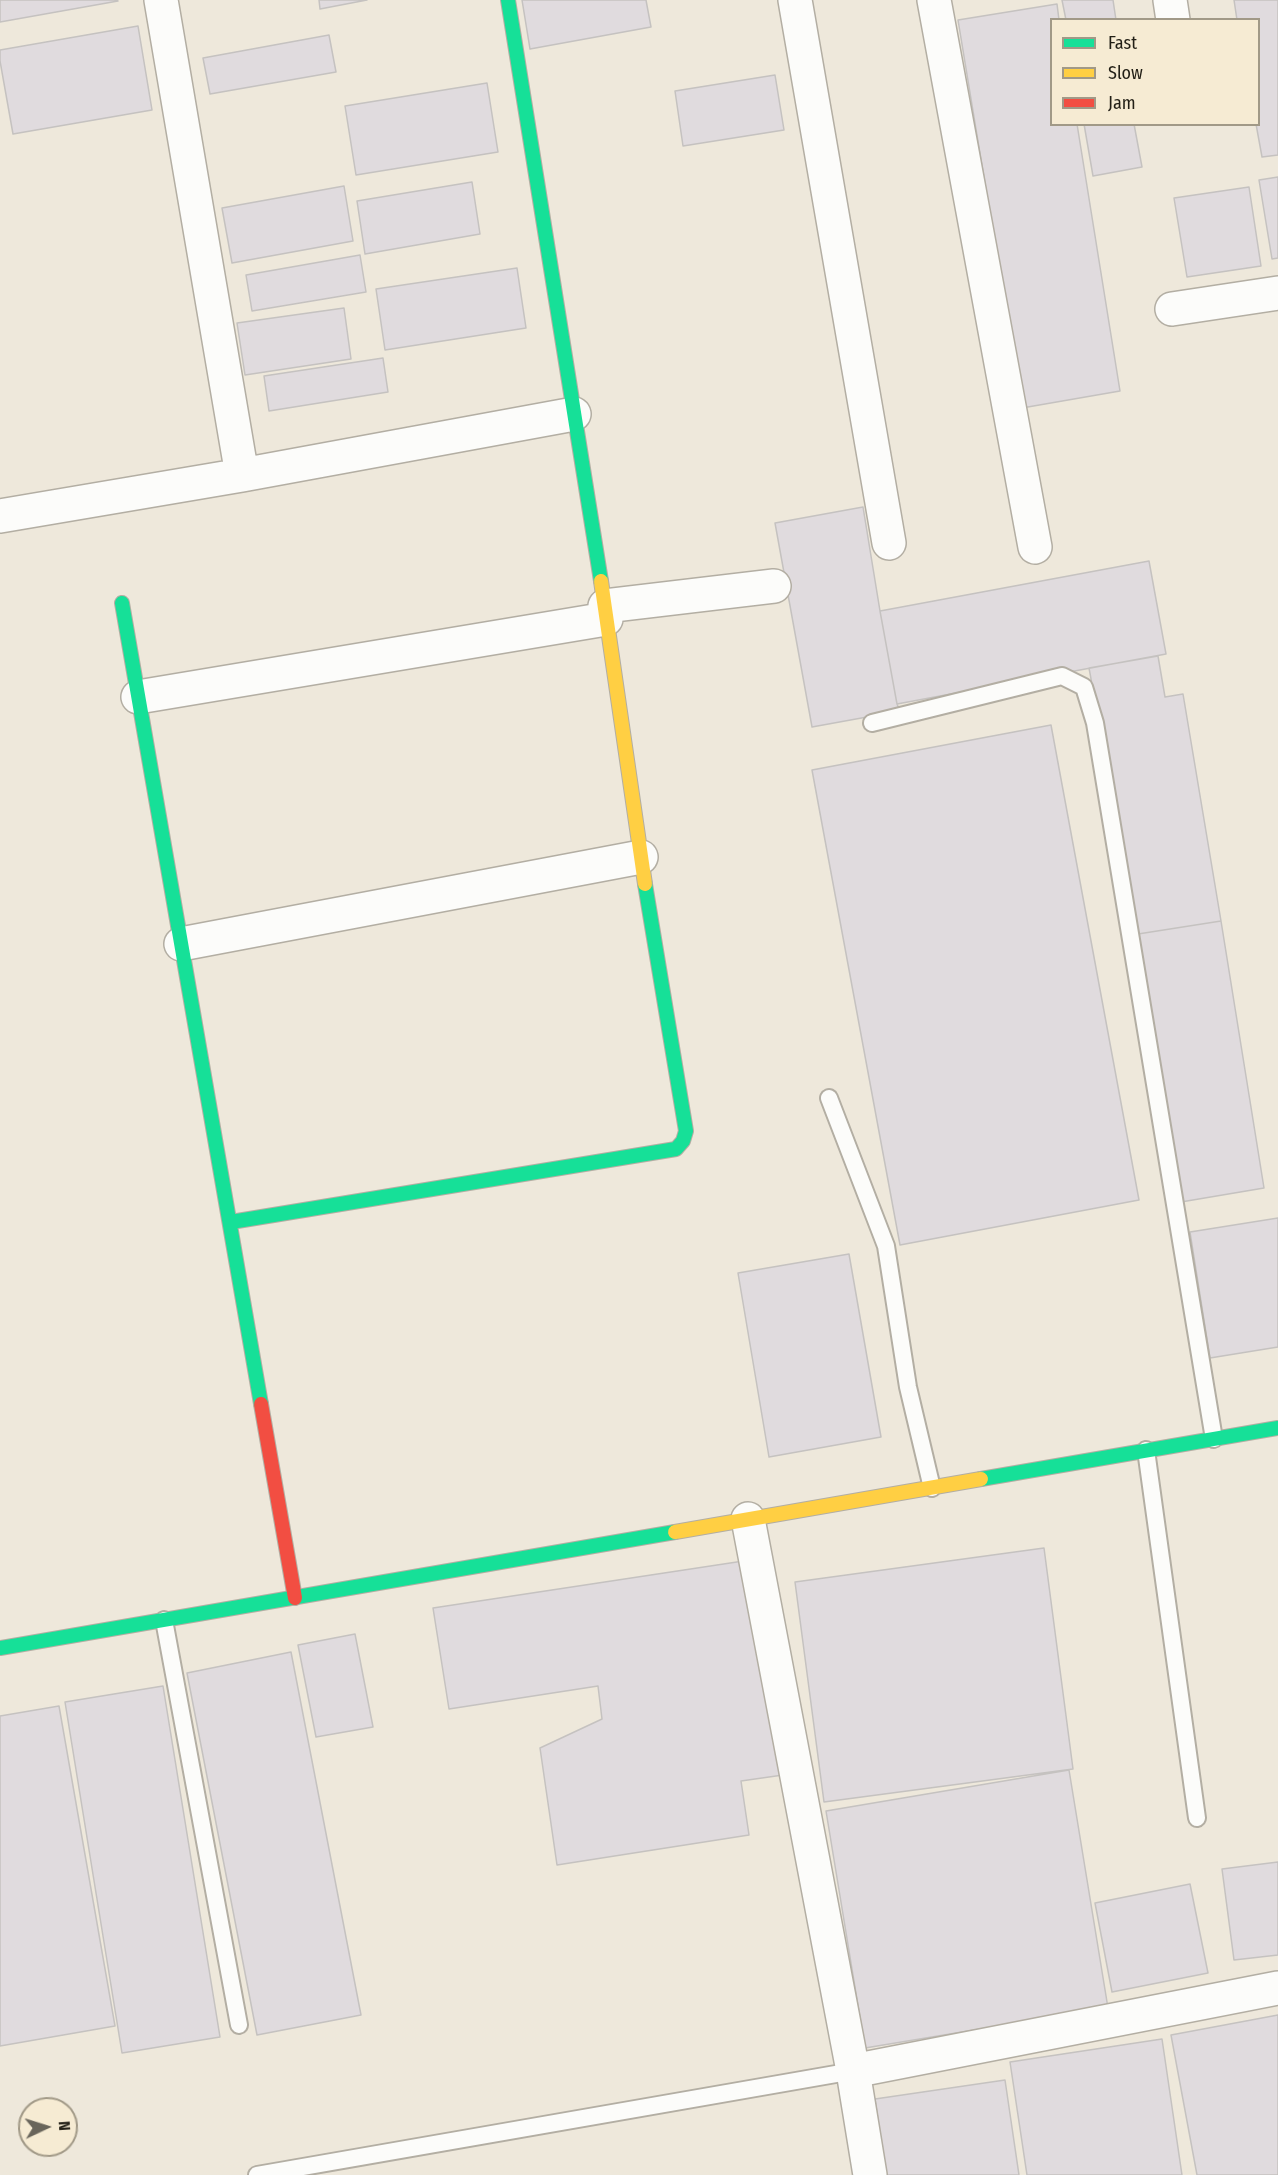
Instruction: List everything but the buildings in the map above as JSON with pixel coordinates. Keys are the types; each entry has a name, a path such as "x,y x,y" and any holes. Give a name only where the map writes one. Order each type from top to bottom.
{"street":[{"path":"161,0 242,475"},
{"path":"231,1222 676,1149 683,1141 686,1131 641,857 605,613 508,0"},
{"path":"795,0 889,543"},
{"path":"934,0 1035,547"},
{"path":"1170,0 1173,18"},
{"path":"1172,309 1278,293"},
{"path":"0,516 242,475 574,414"},
{"path":"138,697 605,613 774,586"},
{"path":"122,603 295,1598"},
{"path":"181,944 641,857"},
{"path":"0,1648 1278,1428"},
{"path":"748,1519 853,2071 870,2175"},
{"path":"853,2071 1278,1988"}],"lane":[{"path":"872,723 1062,676 1084,687 1095,723 1214,1439"},
{"path":"829,1098 886,1246 908,1387 932,1488"},
{"path":"1146,1450 1197,1818"},
{"path":"164,1620 239,2025"},
{"path":"257,2175 853,2071"}],"traffic: fast":[{"path":"508,0 601,581"},
{"path":"122,603 261,1404"},
{"path":"231,1222 676,1149 683,1141 686,1131 645,884"},
{"path":"981,1479 1278,1428"},
{"path":"0,1648 675,1532"}],"traffic: slow":[{"path":"601,581 645,884"},
{"path":"675,1532 981,1479"}],"traffic: jam":[{"path":"261,1404 295,1598"}]}
